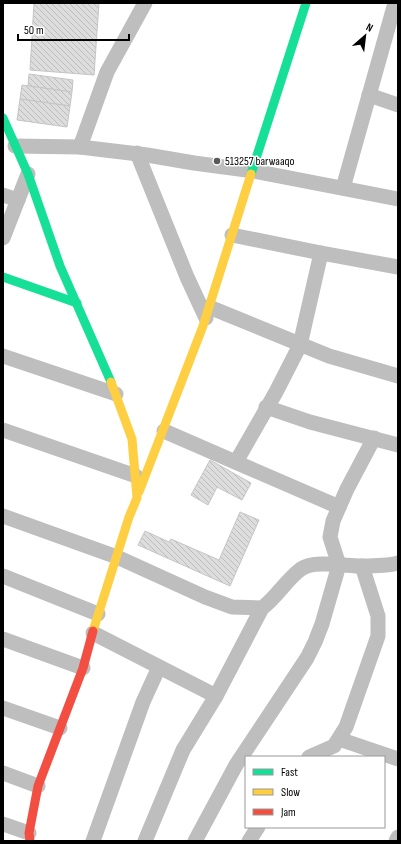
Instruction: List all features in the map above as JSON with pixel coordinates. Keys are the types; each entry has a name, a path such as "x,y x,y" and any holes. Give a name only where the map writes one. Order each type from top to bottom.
{"main road":[{"path":"30,837 38,786 83,668 98,614 129,517 164,431 207,312 254,172 306,3"},
{"path":"3,118 28,174 60,266 116,394 132,439 137,498"},
{"path":"3,277 77,303"}],"street":[{"path":"80,147 107,72 145,3"},
{"path":"343,188 395,3"},
{"path":"369,95 398,104"},
{"path":"15,146 80,147 137,153 254,172 398,199"},
{"path":"137,153 187,277 207,312 300,344 329,356 398,376"},
{"path":"3,238 28,174"},
{"path":"3,195 18,200"},
{"path":"232,235 398,267"},
{"path":"236,462 266,407 276,392 300,344 321,253"},
{"path":"3,356 116,394"},
{"path":"266,407 310,422 398,444"},
{"path":"3,430 136,476"},
{"path":"164,431 339,507"},
{"path":"195,841 236,765 313,647 322,624 339,565 330,537 332,521 374,438"},
{"path":"3,516 117,556 205,597 232,607 262,608"},
{"path":"145,841 183,750 216,696 262,608 273,600 302,568 314,565 362,566 398,563"},
{"path":"311,756 334,746 346,727 378,636 378,616 362,566"},
{"path":"3,576 98,614"},
{"path":"93,633 216,696"},
{"path":"3,639 83,668"},
{"path":"93,841 143,702 159,667"},
{"path":"3,708 60,728"},
{"path":"339,739 398,759"},
{"path":"3,773 38,786"},
{"path":"3,824 30,837"},
{"path":"249,841 257,828"},
{"path":"396,841 398,837"}],"building":[{"path":"34,3 99,3 94,75 30,70"},
{"path":"29,74 73,80 72,92 28,86"},
{"path":"22,85 72,92 70,106 20,99"},
{"path":"20,99 70,106 67,127 17,120"},
{"path":"210,460 251,483 242,500 217,487 208,505 191,495"},
{"path":"240,512 259,520 230,586 138,545 145,531 169,542 171,539 219,560"}],"traffic: fast":[{"path":"251,174 306,3"},
{"path":"3,118 28,174 60,266 111,382"},
{"path":"3,277 77,303"}],"traffic: slow":[{"path":"139,492 203,326 251,174"},
{"path":"93,631 129,517 137,498 132,439 111,382"}],"traffic: jam":[{"path":"30,841 29,833 38,786 83,668 93,631"}],"place":[{"name":"513257 barwaaqo","path":"217,161"}]}
